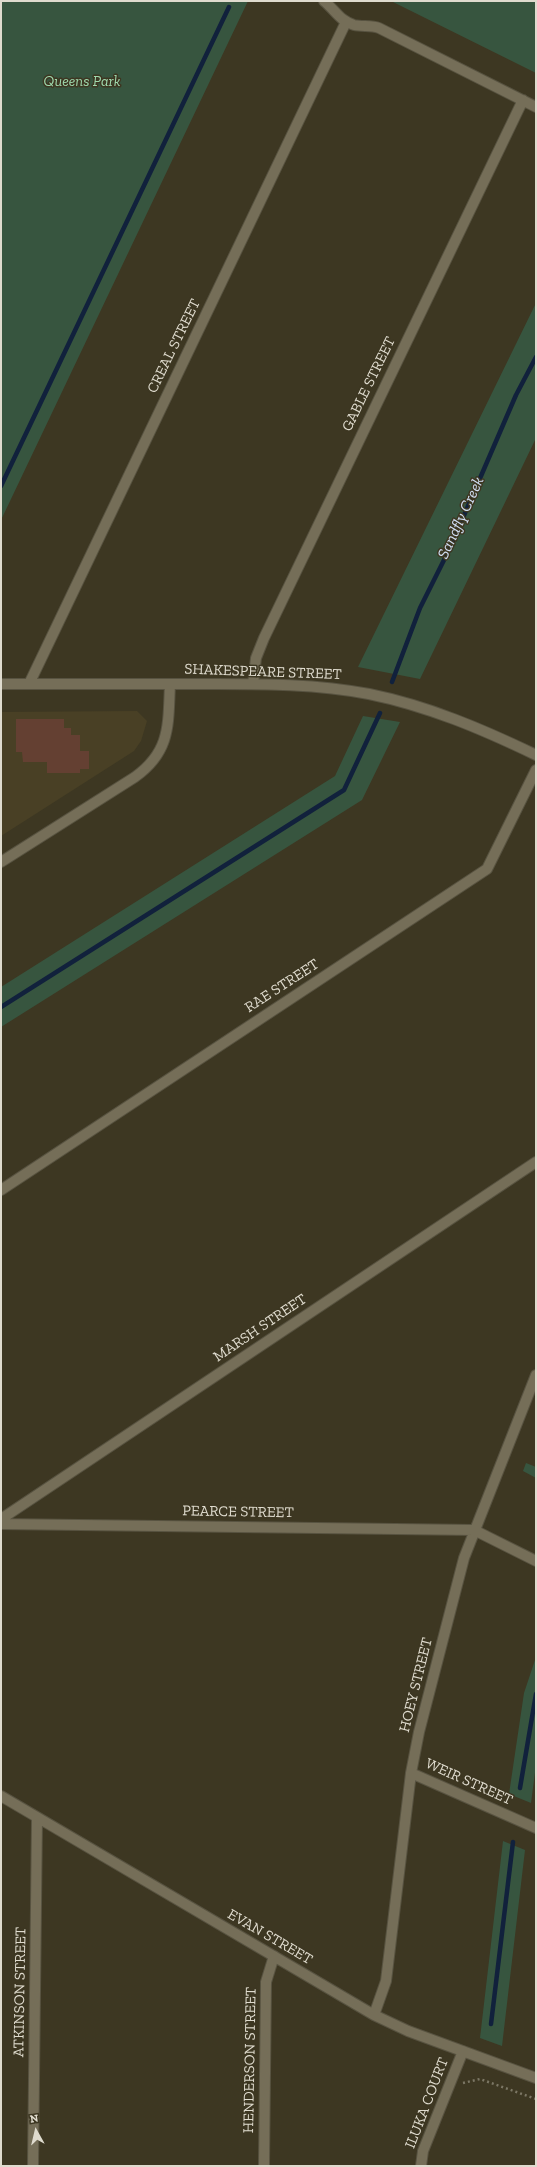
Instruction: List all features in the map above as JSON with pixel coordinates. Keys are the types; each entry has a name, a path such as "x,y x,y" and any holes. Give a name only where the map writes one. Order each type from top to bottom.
{"street":[{"path":"324,1 337,16 346,22 354,25 379,28 536,107"},
{"name":"CREAL STREET","path":"29,684 346,22"},
{"name":"GABLE STREET","path":"253,684 256,658 264,638 523,100"},
{"name":"SHAKESPEARE STREET","path":"1,684 253,684 316,686 368,694 409,704 468,724 536,755"},
{"path":"1,862 135,777 148,766 158,755 165,742 170,684"},
{"name":"RAE STREET","path":"1,1190 487,869 536,770"},
{"name":"MARSH STREET","path":"1,1519 536,1162"},
{"name":"HOEY STREET","path":"374,2015 386,1981 411,1773 419,1732 461,1568 474,1530 536,1375"},
{"name":"PEARCE STREET","path":"1,1524 474,1530"},
{"path":"474,1530 536,1561"},
{"name":"WEIR STREET","path":"411,1773 536,1828"},
{"name":"EVAN STREET","path":"1,1796 374,2015 408,2031 536,2078"},
{"name":"ATKINSON STREET","path":"33,2166 37,1818"},
{"name":"HENDERSON STREET","path":"264,2166 266,1982 274,1956"},
{"name":"ILUKA COURT","path":"421,2166 423,2151 463,2051"}],"path":[{"path":"460,2082 463,2083 480,2079 536,2099"}],"shaded area":[{"path":"137,711 147,721 141,741 134,751 1,836 1,712"}],"green space":[{"name":"Queens Park","path":"1,1 248,1 1,520"},
{"path":"391,1 536,1 536,73"},
{"path":"536,303 536,438 420,679 358,667"},
{"path":"363,716 400,722 362,800 1,1027 1,987 335,776"},
{"path":"526,1463 536,1467 536,1478 523,1471"},
{"path":"536,1657 536,1765 531,1803 509,1794 524,1693"},
{"path":"503,1841 525,1850 502,2046 480,2038"}],"building":[{"path":"16,719 64,719 64,728 71,728 71,735 80,735 80,751 89,751 89,769 80,769 80,773 47,773 47,762 23,762 22,752 16,752"}],"waterway":[{"path":"1,486 229,7"},
{"name":"Sandfly Creek","path":"392,682 420,608 449,550 516,395 536,357"},
{"path":"1,1007 344,790 380,713"},
{"path":"520,1788 536,1694"},
{"path":"491,2024 513,1842"}]}
